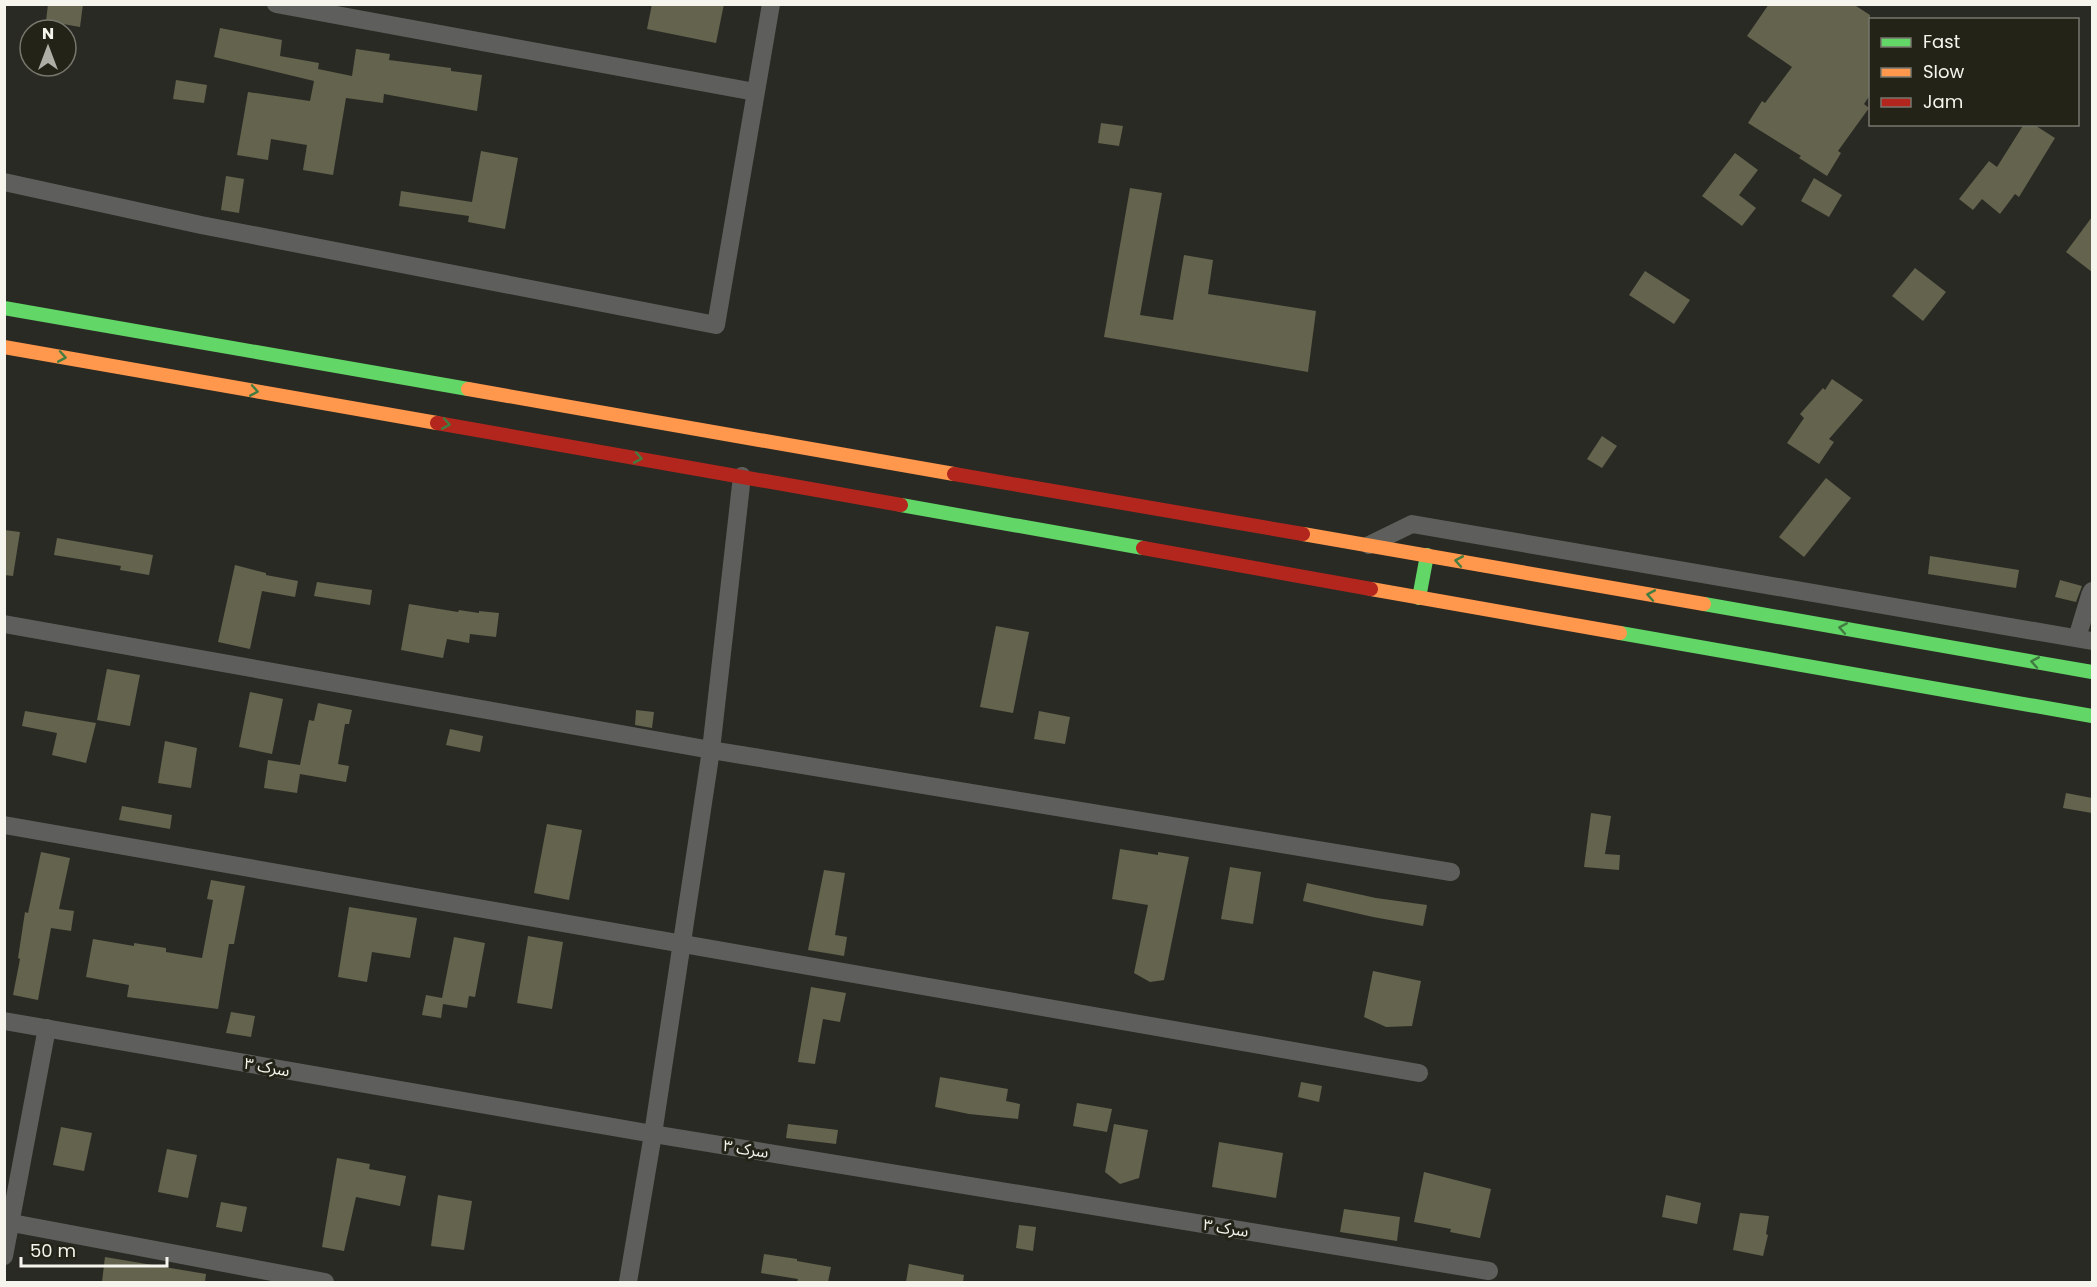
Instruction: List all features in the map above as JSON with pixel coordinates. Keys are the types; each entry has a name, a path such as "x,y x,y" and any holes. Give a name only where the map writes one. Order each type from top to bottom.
{"main road":[{"path":"4,308 2092,672"},
{"path":"4,347 2092,716"},
{"path":"1419,598 1427,555"}],"street":[{"path":"276,4 755,93"},
{"path":"4,182 201,225 716,325 771,4"},
{"path":"628,1282 653,1134 711,750 742,476"},
{"path":"1369,545 1412,524 2085,639 2092,591"},
{"path":"4,624 711,750 1451,872"},
{"path":"4,825 1419,1073"},
{"name":"سرک ۳","path":"4,1021 653,1134 1489,1271"},
{"path":"4,1256 47,1028"},
{"path":"12,1223 325,1282"}],"building":[{"path":"48,4 83,4 80,27 78,27 78,18 46,18"},
{"path":"652,4 724,4 716,43 647,29"},
{"path":"1769,4 1853,4 1870,15 1869,96 1864,104 1869,108 1838,151 1841,153 1827,176 1799,158 1801,156 1748,123 1762,101 1765,103 1792,67 1747,36"},
{"path":"220,28 282,40 280,56 319,63 318,69 352,76 356,49 390,54 389,60 451,68 451,71 482,75 477,111 384,94 383,103 346,98 333,175 303,170 307,145 271,139 268,160 237,155 248,92 310,101 314,81 214,57"},
{"path":"176,80 207,85 204,103 173,99"},
{"path":"1101,123 1123,126 1119,146 1098,143"},
{"path":"2023,126 2036,126 2055,138 2019,197 2015,194 2000,214 1982,199 1973,210 1959,199 1989,161 1997,167"},
{"path":"481,151 518,158 505,229 468,222 469,216 399,206 401,191 472,202"},
{"path":"1735,153 1758,170 1739,195 1756,208 1742,226 1702,196"},
{"path":"226,176 244,179 239,213 221,210"},
{"path":"1814,178 1842,195 1829,217 1801,201"},
{"path":"1130,188 1162,193 1140,315 1173,320 1184,255 1213,260 1208,294 1316,311 1308,372 1104,337"},
{"path":"2092,217 2092,272 2066,252"},
{"path":"1915,268 1946,292 1923,321 1892,296"},
{"path":"1645,271 1690,300 1674,324 1629,295"},
{"path":"1832,379 1863,400 1829,439 1834,442 1819,464 1787,443 1804,418 1800,414 1823,388 1825,390"},
{"path":"1602,436 1617,446 1602,468 1587,459"},
{"path":"1826,478 1851,498 1804,557 1779,537"},
{"path":"4,530 20,532 13,576 4,575"},
{"path":"57,538 153,555 149,575 120,570 121,566 54,555"},
{"path":"1930,556 2019,570 2016,588 1928,574"},
{"path":"235,565 266,573 266,575 298,581 295,597 262,591 250,649 218,642"},
{"path":"2060,580 2082,586 2076,602 2055,597"},
{"path":"317,582 372,590 370,605 314,596"},
{"path":"409,604 458,612 459,610 499,613 496,637 470,634 469,643 447,639 443,658 401,650"},
{"path":"996,626 1029,632 1013,713 980,707"},
{"path":"107,669 140,675 130,726 97,720"},
{"path":"250,692 283,699 272,754 239,747"},
{"path":"318,703 352,710 349,724 345,724 338,764 349,766 346,782 300,774 297,793 264,788 268,760 300,765 309,720 314,721"},
{"path":"636,710 654,712 652,728 635,725"},
{"path":"25,711 96,723 86,763 52,755 57,733 22,726"},
{"path":"1039,711 1070,717 1065,744 1034,739"},
{"path":"450,729 483,736 480,752 446,745"},
{"path":"165,741 197,748 191,788 158,783"},
{"path":"2066,793 2092,798 2092,813 2063,808"},
{"path":"122,806 172,815 170,829 119,820"},
{"path":"1591,813 1611,816 1605,854 1620,855 1619,870 1584,867"},
{"path":"547,824 582,830 569,900 534,893"},
{"path":"1120,849 1189,857 1164,980 1150,982 1134,973 1148,905 1112,899"},
{"path":"41,852 70,858 59,909 74,911 71,931 51,928 38,1000 13,995 25,912 28,913"},
{"path":"1230,867 1261,872 1253,924 1221,919"},
{"path":"824,870 845,873 835,935 847,937 844,956 808,950"},
{"path":"211,880 245,886 234,944 229,944 218,1009 127,997 129,985 86,977 93,939 134,946 134,943 166,948 166,952 202,958 213,900 207,899"},
{"path":"1307,883 1376,898 1427,905 1423,926 1303,901"},
{"path":"349,907 417,918 410,958 372,952 367,982 338,977"},
{"path":"528,936 563,942 552,1009 517,1003"},
{"path":"454,937 485,943 475,997 469,996 467,1008 443,1004 441,1018 422,1015 426,995 442,998"},
{"path":"1373,971 1421,981 1412,1026 1386,1027 1364,1017"},
{"path":"811,987 846,993 840,1022 823,1019 815,1064 798,1062"},
{"path":"231,1012 255,1016 251,1037 226,1033"},
{"path":"940,1077 1008,1089 1006,1101 1020,1104 1018,1119 969,1114 935,1107"},
{"path":"1301,1082 1322,1086 1319,1102 1298,1097"},
{"path":"1077,1103 1112,1109 1107,1132 1073,1126"},
{"path":"788,1124 838,1130 836,1144 786,1138"},
{"path":"1114,1124 1148,1130 1139,1178 1120,1184 1105,1172"},
{"path":"61,1127 92,1133 84,1171 53,1165"},
{"path":"1219,1142 1283,1153 1276,1198 1212,1187"},
{"path":"167,1149 197,1155 188,1198 158,1192"},
{"path":"337,1158 370,1164 369,1169 406,1176 400,1206 356,1197 344,1251 322,1247"},
{"path":"1424,1172 1491,1189 1480,1238 1450,1232 1451,1229 1414,1222"},
{"path":"438,1195 472,1201 464,1250 431,1246"},
{"path":"1666,1195 1701,1203 1697,1224 1662,1217"},
{"path":"221,1202 247,1207 242,1232 216,1227"},
{"path":"1344,1209 1400,1217 1397,1241 1340,1232"},
{"path":"1740,1213 1769,1216 1766,1234 1768,1235 1763,1256 1733,1250"},
{"path":"1019,1225 1036,1227 1033,1251 1016,1248"},
{"path":"764,1254 831,1267 828,1282 797,1282 798,1279 761,1273"},
{"path":"105,1257 206,1274 205,1282 102,1282"},
{"path":"909,1264 964,1275 963,1282 906,1282"}],"traffic: fast":[{"path":"4,308 468,389"},
{"path":"901,505 1143,548"},
{"path":"1419,598 1427,555"},
{"path":"1704,604 2092,672"},
{"path":"1620,633 2092,716"}],"traffic: slow":[{"path":"4,347 437,423"},
{"path":"468,389 954,474"},
{"path":"1303,534 1704,604"},
{"path":"1371,589 1620,633"}],"traffic: jam":[{"path":"437,423 901,505"},
{"path":"954,474 1303,534"},
{"path":"1143,548 1371,589"}]}
